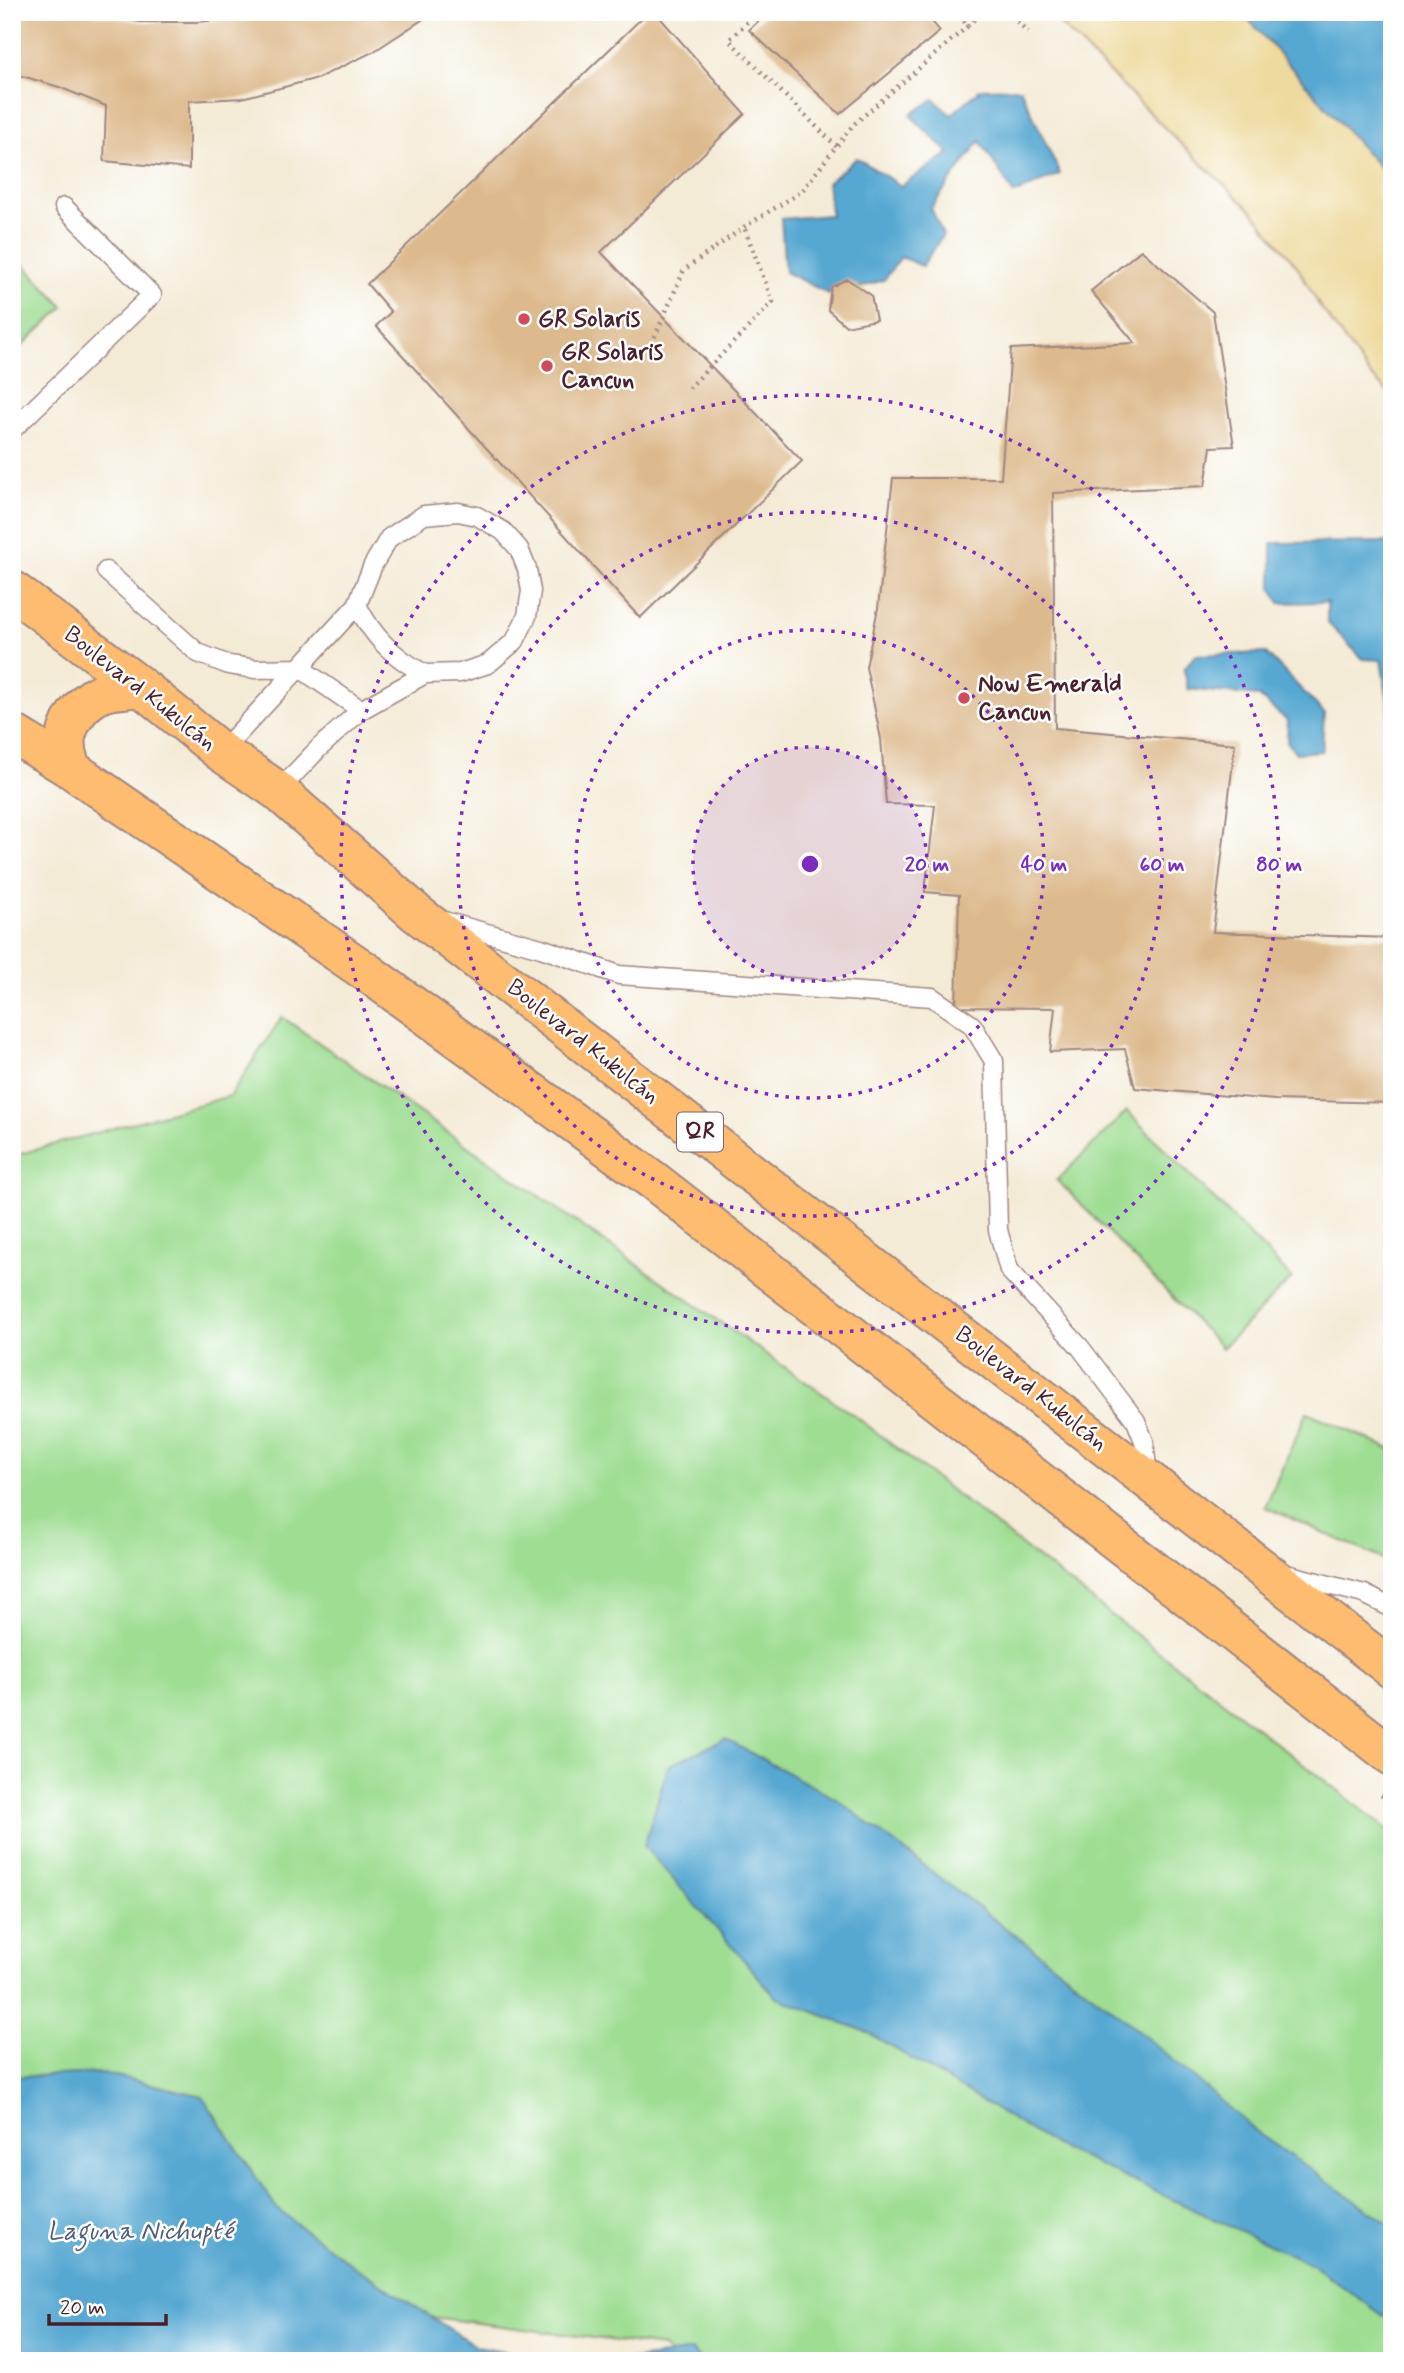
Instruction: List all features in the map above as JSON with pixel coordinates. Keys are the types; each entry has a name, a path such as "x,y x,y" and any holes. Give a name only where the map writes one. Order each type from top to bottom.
{"main road":[{"name":"Boulevard Kukulcán","path":"12,590 141,687 221,752 278,791 416,913 1392,1669"},
{"path":"71,769 66,753 66,737 76,713 89,700 106,691 141,687"},
{"path":"12,733 71,769 368,973 654,1181 1392,1756"}],"lane":[{"path":"12,429 152,295 64,208"},
{"path":"221,752 356,605 373,565 389,538 424,515 458,512 477,516 503,531 519,549 531,590 527,617 515,641 488,664 460,673 425,674 361,710 318,748 278,791"},
{"path":"106,571 198,653 229,665 256,669 300,668 361,710"},
{"path":"356,605 368,627 384,646 403,662 425,674"},
{"path":"416,913 541,948 619,975 932,997 972,1025 994,1061 998,1230 1009,1270 1080,1347 1136,1421 1144,1441 1149,1480"},
{"path":"1261,1567 1364,1594 1392,1608"}],"path":[{"path":"757,12 729,40 837,147"},
{"path":"956,12 968,26"},
{"path":"649,351 684,270 744,227 801,192 853,125 981,12"},
{"path":"1007,12 1028,32"},
{"path":"689,388 773,302 744,227"},
{"path":"1381,1794 1392,1802"}],"green space":[{"path":"12,252 64,307 12,355"},
{"path":"282,1017 859,1419 1392,1833 1392,2361 677,2361 663,2347 285,2298 12,2120 12,1156 230,1096"},
{"path":"1127,1111 1292,1278 1222,1348 1057,1180"},
{"path":"1307,1412 1392,1450 1392,1563 1265,1507"}],"sand":[{"path":"1048,12 1242,12 1392,181 1392,396 1370,375 1319,305 1297,266 1253,212"}],"water":[{"path":"1242,12 1392,12 1392,181"},
{"path":"1020,88 1060,174 1014,194 980,141 931,208 943,235 922,266 901,257 884,280 833,296 785,272 781,219 831,215 827,183 857,158 901,186 949,153 910,115 934,99 951,115 981,89"},
{"path":"1392,542 1391,718 1381,660 1363,659 1327,622 1327,602 1280,603 1272,588 1272,543"},
{"path":"1266,653 1324,713 1322,751 1296,753 1287,742 1288,721 1258,696 1188,689 1184,669 1195,655"},
{"path":"725,1739 838,1800 1121,2016 1262,2136 1392,2226 1392,2322 1313,2265 1053,2144 867,2032 777,1998 644,1846 668,1766"},
{"name":"Laguna Nichupté","path":"103,2073 202,2096 278,2210 355,2267 476,2346 565,2361 12,2361 12,2077"},
{"path":"692,2351 702,2361 624,2361"}],"building":[{"path":"12,12 81,12 140,22 198,22 245,17 259,12 434,12 373,52 318,78 242,98 189,101 189,169 104,161 106,106 59,87 12,73"},
{"name":"GR Solaris","path":"648,12 655,12 745,114 601,252 802,461 640,618 376,326 391,312 367,284"},
{"path":"768,12 924,12 940,31 840,114 749,30"},
{"name":"Now Emerald Cancun","path":"1141,250 1213,312 1234,446 1211,447 1205,486 1053,493 1055,728 1235,744 1213,932 1392,938 1392,1103 1275,1100 1135,1088 1125,1049 1050,1052 1055,1008 956,1007 959,895 925,892 935,805 886,804 881,739 866,667 878,608 893,478 1001,478 1011,349 1135,343 1091,291"},
{"path":"847,279 871,295 876,320 846,326 828,310 831,287"}],"place":[{"name":"GR Solaris","path":"524,319"},
{"name":"GR Solaris Cancun","path":"547,366"},
{"name":"Now Emerald Cancun","path":"964,698"}]}
